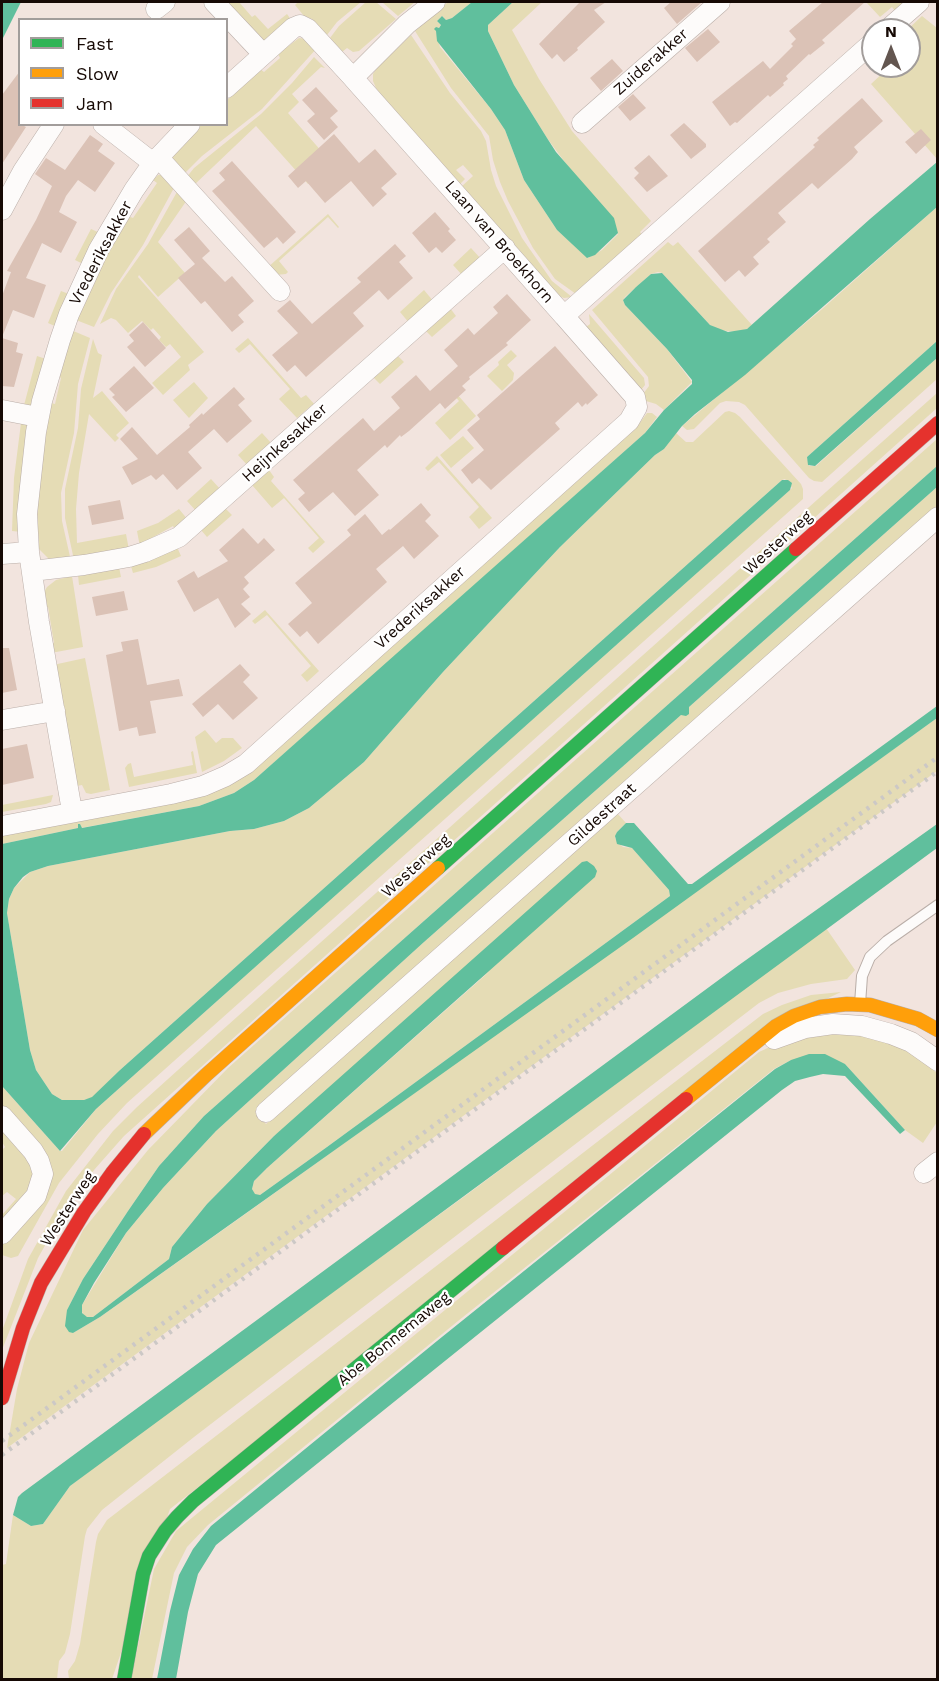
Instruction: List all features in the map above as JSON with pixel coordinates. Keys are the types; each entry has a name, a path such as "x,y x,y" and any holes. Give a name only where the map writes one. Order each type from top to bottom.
{"main road":[{"name":"Westerweg","path":"2,1398 23,1328 41,1282 84,1212 143,1135 206,1075 938,423"},
{"name":"Abe Bonnemaweg","path":"124,1680 143,1574 149,1556 177,1517 193,1501 776,1026 794,1016 820,1007 847,1004 903,1014 938,1030"}],"street":[{"path":"214,2 263,54"},
{"path":"228,86 292,28 300,25 308,29 353,78 407,24 435,2"},
{"name":"Zuiderakker","path":"582,123 720,2"},
{"path":"901,18 919,2"},
{"name":"Laan van Broekhorn","path":"353,78 564,316 861,53"},
{"path":"2,210 23,171 53,126"},
{"path":"107,126 156,160 280,291"},
{"name":"Vrederiksakker","path":"72,811 39,622 31,562 27,514 38,417 52,363 69,314 99,249 134,190 156,160 188,126"},
{"name":"Heijnkesakker","path":"31,562 84,565 145,552 179,537 505,248"},
{"name":"Vrederiksakker","path":"2,826 200,787 246,764 629,421 638,407 635,397 564,316"},
{"path":"2,410 38,417"},
{"name":"Gildestraat","path":"266,1112 938,517"},
{"path":"2,554 31,562"},
{"path":"2,720 55,711"},
{"name":"Abe Bonnemaweg","path":"746,1051 805,1028 833,1024 862,1026 891,1034 911,1042 938,1061"},
{"path":"2,1116 33,1151 43,1174 36,1196 2,1234"}],"lane":[{"path":"860,1005 862,976 870,957 887,941 937,906"}],"shaded area":[{"path":"2,2 21,2 2,40"},
{"path":"223,2 239,2 252,17 255,15 268,29 287,14 292,21 266,44"},
{"path":"298,2 361,2 337,22 327,35 312,19 304,16 295,5"},
{"path":"366,2 376,2 396,19 359,51 353,52 347,48 342,52 330,38 339,26"},
{"path":"382,2 415,2 398,16"},
{"path":"448,2 472,2 452,18 446,20 442,16 437,21 441,25 436,31 440,47 491,109 505,130 524,180 557,230 588,258 602,250 618,234 547,138 514,85 488,31 488,25 513,2 542,2 512,30 539,79 572,131 651,221 640,232 643,236 576,294 555,279 533,248 500,182 489,136 451,88 415,31"},
{"path":"472,2 513,2 488,25 488,31 514,85 556,152 614,218 618,233 595,255 587,258 557,230 524,180 505,130 437,41 434,29 441,25 437,21 442,16 446,20 452,18"},
{"path":"866,2 904,3 895,11 892,7 880,17"},
{"path":"922,16 937,28 937,159 871,84 877,78 921,78 920,18"},
{"path":"411,35 450,93 481,131 486,141 496,186 522,238 552,281 572,297 564,298 557,295 461,187 473,176 463,165 456,170 465,179 459,185 388,105 376,88 373,74"},
{"path":"299,38 306,39 317,48 262,109 202,156 183,175 172,159 173,155 200,126 228,126 228,99 260,69 264,72 280,58 278,54"},
{"path":"314,57 325,68 321,67 292,94 299,102 288,113 323,153 337,158 308,184 256,126 193,186 186,178 194,168 261,114"},
{"path":"937,162 937,207 745,375 682,426 664,449 655,455 560,547 443,672 364,762 309,808 284,821 254,829 230,831 48,866 23,877 9,899 7,913 30,1050 36,1070 52,1094 62,1100 84,1100 92,1097 782,480 792,483 790,490 96,1109 60,1151 2,1086 2,844 78,828 78,824 82,828 199,806 234,793 254,780 645,433 664,410 692,384 692,380 667,349 625,305 623,300 636,287 651,274 662,273 710,325 728,332 747,329"},
{"path":"158,175 175,186 143,245 111,293 94,327 76,320 96,272 128,216 133,218 157,183 153,180"},
{"path":"178,190 187,200 158,242 185,273 158,297 139,275 138,277 204,352 188,365 190,370 163,395 152,383 181,357 170,344 166,347 159,340 161,337 153,328 151,330 142,321 128,333 116,320 111,318 100,324 116,289 148,244"},
{"path":"937,207 937,341 807,457 809,466 816,466 937,358 937,379 822,482 809,478 745,405 739,402 720,403 694,429 687,430 682,426 821,310"},
{"path":"328,214 338,228 328,217 279,261 288,272 286,274 275,275 267,268"},
{"path":"91,229 100,233 83,264 75,260"},
{"path":"668,242 673,246 678,242 752,325 736,332 719,330 710,325 662,273 658,272 651,274 625,297 623,300 625,305 667,349 692,382 664,410 646,401 643,394 649,386 648,377 592,310"},
{"path":"471,248 482,260 463,276 453,265"},
{"path":"424,290 434,302 410,324 400,312"},
{"path":"61,291 69,294 57,327 48,323"},
{"path":"450,308 456,316 432,337 425,330"},
{"path":"589,314 644,378 645,385 641,390 586,327 590,324"},
{"path":"71,330 90,338 78,384 74,433 61,493 62,521 71,561 50,560 39,549 37,508 44,441 51,403 55,404 61,378 57,376"},
{"path":"248,338 301,398 306,395 315,407 312,405 297,418 279,399 290,389 250,344 239,353 235,349"},
{"path":"93,339 98,353 102,355 93,398 102,391 129,423 116,435 119,438 115,442 89,414 79,473 76,509 77,543 126,534 129,550 74,560 65,518 65,489 78,428 81,389"},
{"path":"937,341 937,358 815,466 808,465 807,457"},
{"path":"511,350 517,356 507,365 514,373 513,380 502,391 487,376"},
{"path":"397,355 404,362 380,384 373,377"},
{"path":"37,356 46,359 33,411 23,409"},
{"path":"444,379 476,416 450,440 435,423 459,401 442,382"},
{"path":"194,382 208,398 189,418 173,400"},
{"path":"937,393 937,408 124,1136 94,1170 62,1215 38,1258 2,1350 2,1331 28,1259 66,1191 113,1131 219,1033"},
{"path":"729,411 740,417 801,484 803,499 127,1103 98,1134 59,1183 18,1256 11,1258 2,1255 2,1243 45,1186 2,1108 2,1086 62,1151 96,1109 792,488 785,479 782,480 120,1070 92,1098 62,1100 52,1094 36,1070 30,1050 7,913 9,899 14,888 30,872 48,866 230,831 254,829 284,821 309,808 364,762 443,672 560,547 655,455 664,449 676,433 686,442 693,442 725,412"},
{"path":"647,413 652,413 657,417 645,433 254,780 234,793 199,806 81,828 78,824 78,828 2,844 2,833 176,800 283,741 639,424"},
{"path":"21,423 31,425 22,532 12,531 14,478"},
{"path":"262,433 273,445 248,466 238,455"},
{"path":"463,436 474,448 451,468 440,455"},
{"path":"937,439 937,466 204,1116 159,1166 83,1279 67,1310 73,1333 100,1317 230,1225 937,718 937,771 7,1448 17,1389 29,1343 83,1230 148,1150 228,1068"},
{"path":"437,456 492,518 479,529 469,517 479,507 439,462 428,471 425,468"},
{"path":"937,466 937,487 689,707 689,714 681,715 424,942 216,1131 163,1188 126,1233 94,1283 82,1305 82,1313 87,1317 93,1317 169,1259 172,1247 207,1204 274,1136 582,862 587,861 594,866 597,871 595,877 267,1168 254,1181 252,1189 255,1194 260,1195 327,1147 670,896 669,890 632,848 617,844 615,836 626,823 634,823 688,884 692,884 937,706 937,718 633,938 100,1317 73,1333 69,1332 65,1326 67,1310 83,1279 159,1166 204,1116"},
{"path":"269,470 274,477 271,481 325,542 313,553 308,548 319,538 284,498 272,508 252,485"},
{"path":"211,479 221,490 197,512 187,501"},
{"path":"937,487 937,506 255,1112 266,1124 617,813 626,823 617,832 615,838 618,843 623,847 632,848 669,890 670,896 327,1147 260,1195 255,1195 252,1189 254,1181 267,1168 490,971 274,1136 207,1204 172,1247 169,1259 93,1317 84,1316 81,1310 82,1305 126,1233 163,1188 216,1131 424,942 681,715 685,715 689,707"},
{"path":"225,508 232,515 207,537 201,530"},
{"path":"179,509 188,520 175,530 173,526 140,547 137,531 158,523"},
{"path":"177,547 181,556 156,567 133,573 131,566"},
{"path":"119,567 121,577 79,585 78,575"},
{"path":"72,576 83,647 51,653 49,644 54,643 48,607 43,607 44,592 56,580"},
{"path":"265,610 319,671 307,682 301,675 311,666 267,615 255,624 252,621"},
{"path":"85,658 110,790 91,794 86,793 82,785 77,786 53,665"},
{"path":"205,730 216,743 222,738 233,738 242,748 224,761 202,772 195,737"},
{"path":"193,751 197,773 129,787 125,768 128,764 131,763 134,777 193,765 191,752"},
{"path":"53,795 51,802 46,804 2,812 2,805"},
{"path":"937,824 937,848 70,1486 43,1524 31,1526 13,1515 18,1497 22,1493 739,965"},
{"path":"826,928 855,970 847,979 811,984 778,993 759,1003 102,1510 87,1529 85,1536 70,1634 65,1653 59,1661 57,1679 2,1680 2,1565 6,1564 13,1515 31,1526 43,1524 70,1486 156,1420 465,1196"},
{"path":"841,992 818,1003 170,1509 112,1679 69,1679 68,1671 75,1661 80,1644 96,1542 107,1520 763,1014 811,995"},
{"path":"849,1030 903,1046 937,1073 937,1122 923,1143 905,1130 845,1064 791,1060 774,1069 458,1321 208,1525 187,1547 174,1573 152,1679 131,1680 154,1569 176,1531 759,1052 787,1039"},
{"path":"809,1054 825,1054 845,1064 905,1130 900,1134 845,1076 823,1074 795,1081 782,1090 216,1545 198,1574 188,1612 176,1679 157,1679 179,1575 193,1549 211,1526 775,1069"},
{"path":"2,1125 30,1157 34,1174 30,1191 2,1226 2,1215 16,1199 7,1192 2,1196 2,1150 5,1147 2,1142"}],"building":[{"path":"580,2 606,2 594,10 605,22 564,62 557,54 552,59 539,44"},
{"path":"671,2 702,2 677,24 664,8"},
{"path":"823,2 865,2 822,40 825,43 809,54 786,76 788,79 783,83 784,85 770,97 768,95 737,123 730,126 712,102 763,61 770,69 793,46 791,44 796,39 789,31"},
{"path":"708,29 720,42 697,62 685,48"},
{"path":"612,59 623,71 601,91 590,78"},
{"path":"18,74 18,126 26,127 2,164 2,95"},
{"path":"316,87 338,111 330,118 338,127 324,140 307,121 315,114 302,100"},
{"path":"633,94 646,108 630,121 618,107"},
{"path":"862,98 883,121 854,147 858,152 852,159 818,189 812,183 778,213 786,222 767,239 770,242 753,257 759,264 745,277 739,270 725,282 698,251 815,147 813,145 819,140 817,138"},
{"path":"684,123 706,144 706,147 691,159 670,135"},
{"path":"921,129 931,140 916,154 905,142"},
{"path":"334,134 359,163 375,149 397,174 381,188 387,194 373,207 351,181 325,203 306,181 298,188 288,176"},
{"path":"90,135 103,144 98,151 115,163 95,192 78,180 66,196 59,212 77,222 61,253 42,243 26,278 46,285 34,318 13,310 2,337 2,296 11,272 7,271 52,186 35,174 46,158 65,170"},
{"path":"649,155 668,176 647,192 634,178 639,173 634,168"},
{"path":"232,161 296,232 283,244 277,237 264,248 212,191 225,180 219,173"},
{"path":"435,212 450,229 448,231 456,240 442,253 436,247 429,253 412,233"},
{"path":"189,227 210,251 202,258 225,282 232,276 254,301 238,315 244,322 232,332 205,301 201,304 178,278 195,264 174,240"},
{"path":"395,244 406,256 399,262 413,278 388,300 379,290 353,313 364,326 306,377 295,365 287,372 272,355 298,333 277,311 290,300 312,324 361,282 357,278"},
{"path":"507,294 531,320 506,343 508,345 469,377 470,379 462,386 466,390 445,409 440,403 409,431 401,437 400,435 387,448 385,445 357,470 379,495 355,516 333,492 309,512 298,499 305,493 293,480 363,418 374,431 400,408 391,397 416,375 430,391 458,366 444,350 468,328 474,335 498,313 493,307"},
{"path":"143,322 166,348 145,367 127,347 134,341 129,335"},
{"path":"2,338 18,343 16,352 23,354 14,387 2,386"},
{"path":"555,346 598,395 582,407 578,402 555,423 560,429 491,490 479,478 472,484 461,470 484,450 467,430 480,419 477,415"},
{"path":"134,366 154,388 126,412 112,397 115,395 109,389"},
{"path":"234,387 245,399 238,405 252,421 227,443 214,429 188,452 202,468 177,490 163,474 156,480 151,475 132,485 122,467 138,459 120,439 132,427 157,455"},
{"path":"120,500 124,519 92,525 88,506"},
{"path":"421,503 431,515 425,521 439,536 414,559 403,546 376,569 387,582 318,644 307,631 300,637 288,624 312,603 295,583 351,535 347,530 365,514 382,535"},
{"path":"243,528 258,544 264,538 275,550 244,577 249,583 243,589 250,597 241,604 251,614 235,628 218,598 194,612 177,581 194,571 198,578 228,561 219,550"},
{"path":"124,591 128,610 96,616 92,597"},
{"path":"138,639 147,685 179,679 183,696 150,701 156,733 139,736 137,727 119,731 106,655 123,651 121,642"},
{"path":"2,648 9,648 17,690 2,693"},
{"path":"240,664 250,675 243,682 258,698 233,720 218,704 203,717 192,704"},
{"path":"27,744 34,778 2,785 2,749"}],"railway":[{"path":"2,1441 938,757"},
{"path":"2,1455 938,771"}],"traffic: fast":[{"path":"438,868 796,549"},
{"path":"124,1680 143,1574 149,1556 177,1517 193,1501 503,1248"}],"traffic: slow":[{"path":"144,1134 206,1075 438,868"},
{"path":"686,1099 776,1026 794,1016 820,1007 847,1004 870,1005 918,1019 938,1030"}],"traffic: jam":[{"path":"796,549 938,423"},
{"path":"503,1248 686,1099"},
{"path":"2,1398 23,1328 41,1283 84,1212 144,1134"}]}
